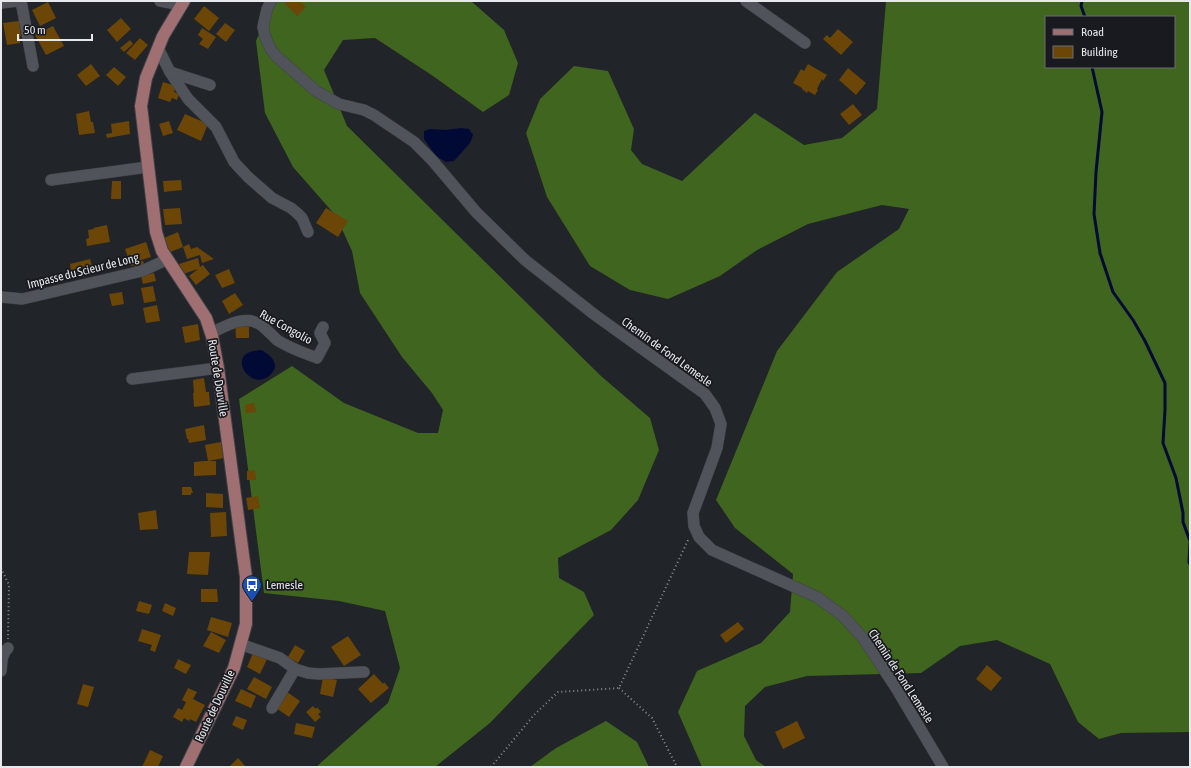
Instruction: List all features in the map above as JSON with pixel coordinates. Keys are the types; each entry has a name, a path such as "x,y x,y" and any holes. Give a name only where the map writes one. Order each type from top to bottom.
{"main road":[{"name":"Route de Douville","path":"183,3 163,36 158,48 146,78 141,106 156,232 162,250 206,318 211,333 218,368 246,577 246,624 234,668 186,767"}],"street":[{"path":"1,3 17,1"},
{"path":"21,1 33,66"},
{"path":"160,1 183,3"},
{"name":"Chemin de Fond Lemesle","path":"271,1 267,9 264,27 265,36 270,48 276,56 316,91 339,104 374,114 414,142 432,160 476,212 525,260 595,315 705,394 715,408 721,424 717,448 693,513 694,526 699,537 712,550 817,597 843,616 863,638 896,688 943,767"},
{"path":"746,1 805,43"},
{"path":"158,48 170,72 188,99 216,127 234,162 248,177 272,198 298,212 308,232"},
{"path":"170,72 210,85"},
{"path":"51,180 148,167"},
{"name":"Impasse du Scieur de Long","path":"2,297 22,299 31,297 142,271 168,260"},
{"name":"Rue Congolio","path":"211,333 235,321 249,321 259,324 278,340 317,358 325,343 320,333 323,327"},
{"path":"132,379 218,368"},
{"path":"240,644 280,658 295,669 308,673 364,672"},
{"path":"1,671 2,658 8,648"},
{"path":"272,708 295,669"}],"path":[{"path":"619,688 694,526"},
{"path":"1,568 8,585 8,648"},
{"path":"491,767 534,715 558,692 619,688 652,718 677,767"}],"green space":[{"path":"273,1 471,1 504,30 518,63 509,95 483,112 433,76 375,38 343,40 324,70 347,126 601,376 650,418 659,450 638,500 611,530 558,558 559,578 584,592 594,615 490,723 435,767 316,767 388,703 400,668 385,611 339,601 264,593 239,399 292,366 344,403 418,433 438,433 443,410 432,393 402,357 360,293 352,251 336,216 293,167 265,113 256,41"},
{"path":"886,1 1190,1 1190,732 1121,733 1099,739 1078,722 1050,664 997,640 960,646 921,673 807,676 765,687 745,706 744,736 756,760 766,767 702,767 678,712 697,671 761,643 790,612 793,574 735,528 716,500 777,351 837,272 899,229 909,209 882,205 808,224 757,250 720,276 668,299 630,290 590,266 547,197 526,133 540,99 574,66 608,71 634,129 631,150 642,164 682,181 755,113 804,145 842,138 877,109"},
{"path":"606,721 637,742 649,767 530,767 556,748"}],"water":[{"path":"461,128 469,129 473,135 470,143 454,161 446,162 436,156 424,139 424,131 430,129 446,130"},
{"path":"261,350 274,361 275,368 269,376 263,379 257,379 247,374 243,369 242,363 246,354"}],"building":[{"path":"286,1 300,1 306,7 297,16 284,3"},
{"path":"48,2 56,18 40,26 32,10"},
{"path":"204,6 219,18 209,31 194,19"},
{"path":"121,18 131,29 117,42 107,30"},
{"path":"19,21 21,36 20,43 7,45 3,23"},
{"path":"225,23 235,30 226,42 216,34"},
{"path":"53,26 64,46 46,55 35,35"},
{"path":"202,28 216,37 208,49 199,44 203,39 198,35"},
{"path":"838,29 853,42 841,55 823,39 827,35 830,38"},
{"path":"140,38 148,45 135,60 126,53"},
{"path":"130,40 133,44 124,52 120,48"},
{"path":"91,64 100,76 86,86 77,75"},
{"path":"808,64 827,75 823,81 822,79 815,95 808,91 807,93 793,83 801,69 804,71"},
{"path":"114,67 126,77 118,86 106,75"},
{"path":"848,68 866,83 856,95 839,80"},
{"path":"163,82 176,86 174,92 179,94 177,100 172,98 170,102 158,98"},
{"path":"853,104 862,115 849,125 840,114"},
{"path":"89,111 95,133 79,135 76,114"},
{"path":"185,114 208,124 201,141 177,130"},
{"path":"129,121 130,134 107,138 106,134 112,133 111,124"},
{"path":"169,121 173,133 163,136 159,124"},
{"path":"181,180 182,190 164,192 163,181"},
{"path":"112,181 121,181 121,199 111,199"},
{"path":"180,208 182,224 165,225 163,209"},
{"path":"326,208 348,221 338,237 316,223"},
{"path":"107,225 110,242 87,246 86,239 89,238 88,230"},
{"path":"178,232 183,247 170,252 164,238"},
{"path":"146,242 151,257 138,261 143,261 145,267 136,270 134,265 131,266 125,249"},
{"path":"189,244 191,249 197,247 214,259 202,263 200,255 187,259 183,247"},
{"path":"198,258 200,267 203,265 210,274 196,285 189,276 198,269 183,274 179,264"},
{"path":"90,259 94,272 72,277 70,264"},
{"path":"229,269 235,283 222,288 215,275"},
{"path":"154,273 156,281 143,284 141,276"},
{"path":"153,286 156,301 144,303 141,288"},
{"path":"122,292 124,304 112,306 109,294"},
{"path":"235,293 243,305 229,314 222,301"},
{"path":"157,305 160,321 146,323 143,308"},
{"path":"235,321 249,327 249,338 236,338"},
{"path":"198,324 200,340 185,343 182,327"},
{"path":"204,378 206,392 209,392 210,405 194,407 193,380"},
{"path":"254,403 256,412 246,413 245,405"},
{"path":"204,425 206,440 189,443 185,429"},
{"path":"221,442 224,458 208,461 205,445"},
{"path":"216,461 216,475 194,476 194,462"},
{"path":"255,470 256,480 247,480 247,471"},
{"path":"182,487 191,487 193,493 191,493 191,495 182,495"},
{"path":"206,493 223,494 223,508 206,507"},
{"path":"258,496 260,508 248,510 246,498"},
{"path":"156,510 158,529 140,530 138,513"},
{"path":"226,512 227,536 211,537 210,513"},
{"path":"189,552 210,552 208,575 187,574"},
{"path":"201,589 217,589 218,602 201,602"},
{"path":"139,601 152,605 149,614 136,611"},
{"path":"165,603 176,608 173,616 162,611"},
{"path":"211,617 232,623 228,637 207,630"},
{"path":"738,622 744,629 726,643 720,635"},
{"path":"142,629 161,635 155,652 150,650 152,645 138,641"},
{"path":"211,632 226,640 219,653 203,646"},
{"path":"348,636 361,655 344,666 331,647"},
{"path":"295,645 305,651 298,663 288,657"},
{"path":"253,653 267,659 260,674 247,667"},
{"path":"178,659 191,665 186,674 174,668"},
{"path":"987,665 1002,678 991,691 976,679"},
{"path":"374,674 389,688 371,703 358,689"},
{"path":"254,677 272,687 266,699 247,689"},
{"path":"323,677 337,680 333,697 320,694"},
{"path":"83,684 94,687 88,707 77,704"},
{"path":"188,688 197,692 193,699 205,705 196,722 190,719 189,721 184,718 182,722 173,717 178,708 182,710 186,702 182,700"},
{"path":"241,689 256,696 251,708 235,701"},
{"path":"287,692 300,701 289,717 276,708"},
{"path":"313,706 316,709 317,707 321,712 318,714 321,717 315,722 306,712"},
{"path":"236,716 247,720 243,730 232,725"},
{"path":"797,721 805,738 783,749 775,732"},
{"path":"296,723 315,727 312,738 294,734"},
{"path":"150,750 163,756 158,767 142,767"},
{"path":"238,758 246,767 229,767"}],"waterway":[{"path":"1082,1 1081,6 1085,16"},
{"path":"1092,68 1102,112 1096,172 1094,214 1100,253 1113,292 1133,320 1165,383 1163,443 1176,478 1183,513 1183,522 1190,541"},
{"path":"1190,543 1190,564"}],"place":[{"name":"Lemesle","path":"252,602"}]}
